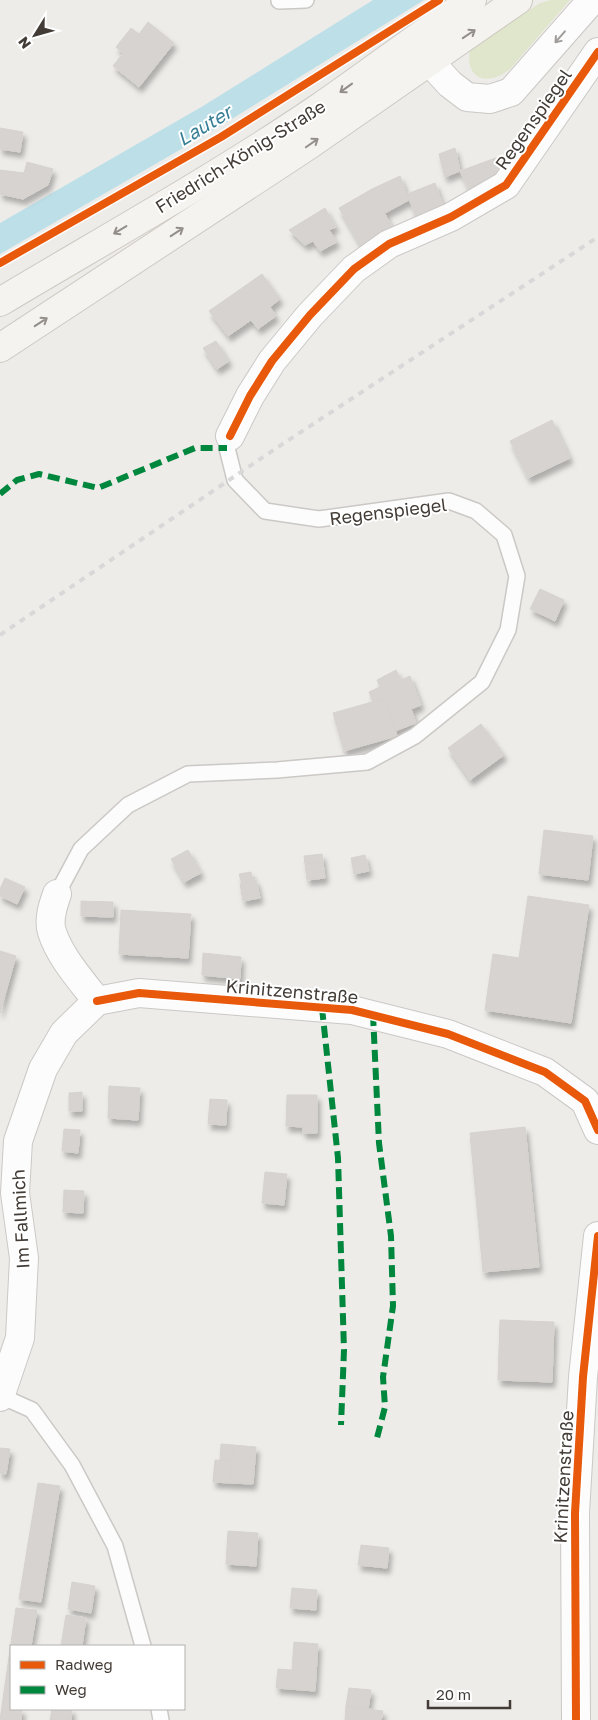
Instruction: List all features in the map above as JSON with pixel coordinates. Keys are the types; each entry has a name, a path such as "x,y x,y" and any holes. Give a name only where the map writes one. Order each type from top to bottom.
{"main road":[{"name":"Friedrich-König-Straße","path":"0,302 198,184 320,107 430,27 472,0"},
{"path":"0,348 310,145 518,0"}],"street":[{"path":"429,61 450,84 467,97 490,100 511,92 592,0"},
{"name":"Regenspiegel","path":"230,436 250,396 272,361 310,315 354,269 389,244 451,217 506,185 598,52"},
{"name":"Regenspiegel","path":"57,894 52,907 51,931 67,960 97,1001"},
{"name":"Krinitzenstraße","path":"97,1001 139,994 352,1010 373,1014 448,1034 545,1072 591,1095 598,1130"},
{"name":"Im Fallmich","path":"0,1397 20,1338 24,1258 15,1193 18,1141 43,1069 64,1033 97,1001"},
{"name":"Krinitzenstraße","path":"576,1720 575,1513 590,1376 598,1236"}],"lane":[{"path":"279,1 306,0"},
{"name":"Regenspiegel","path":"57,894 81,848 121,812 158,788 188,774 277,770 367,762 415,736 482,682 508,630 517,576 504,535 476,511 449,501 364,515 319,519 265,510 235,480 226,448 230,436"},
{"path":"0,1397 32,1410 72,1465 115,1546 143,1645"}],"green space":[{"path":"551,0 570,0 510,69 494,78 486,79 474,74 469,59 470,49 540,3"}],"water":[{"name":"Lauter","path":"373,0 424,0 209,133 0,254 0,223 203,106"}],"building":[{"path":"148,22 174,43 139,87 113,66 123,53 116,47 131,28 139,34"},
{"path":"0,128 23,132 20,152 0,149"},
{"path":"455,148 460,171 445,177 439,154"},
{"path":"501,156 508,172 469,190 460,171"},
{"path":"27,162 53,169 48,185 23,199 0,194 0,170 24,173"},
{"path":"400,176 409,200 385,213 372,189"},
{"path":"435,183 444,208 417,219 407,194"},
{"path":"372,189 393,229 361,246 339,208"},
{"path":"325,208 336,227 329,230 337,242 320,251 313,241 305,245 289,230"},
{"path":"262,274 280,299 270,307 276,316 258,329 251,320 228,336 209,311"},
{"path":"216,341 229,361 217,369 203,348"},
{"path":"552,420 570,458 528,478 510,441"},
{"path":"540,589 564,600 555,621 530,609"},
{"path":"396,670 401,680 410,676 421,705 411,709 416,723 395,731 386,698 373,702 369,692 380,687 377,680"},
{"path":"386,698 397,736 344,751 333,713"},
{"path":"481,724 504,755 470,780 448,748"},
{"path":"544,830 593,836 588,880 539,874"},
{"path":"188,850 201,873 184,882 171,859"},
{"path":"322,854 323,863 305,864 304,856"},
{"path":"365,855 369,871 354,874 351,858"},
{"path":"323,863 325,878 307,880 305,864"},
{"path":"251,872 253,881 242,884 239,874"},
{"path":"5,878 25,887 17,904 0,896 0,889"},
{"path":"256,880 260,898 243,901 240,884"},
{"path":"528,896 589,905 571,1023 485,1010 493,954 519,958"},
{"path":"81,901 113,902 113,917 81,916"},
{"path":"121,910 191,914 188,958 119,954"},
{"path":"0,951 16,956 0,1013"},
{"path":"203,953 241,957 240,979 202,975"},
{"path":"109,1086 140,1088 138,1120 108,1118"},
{"path":"82,1092 82,1111 69,1111 69,1093"},
{"path":"287,1095 317,1095 317,1133 303,1133 303,1127 286,1126"},
{"path":"210,1099 227,1100 226,1125 208,1124"},
{"path":"525,1127 539,1267 483,1272 470,1133"},
{"path":"64,1129 80,1130 78,1153 62,1151"},
{"path":"265,1172 287,1174 284,1205 262,1203"},
{"path":"64,1190 84,1191 83,1213 63,1212"},
{"path":"500,1320 554,1322 552,1382 498,1380"},
{"path":"221,1444 233,1445 232,1461 220,1460"},
{"path":"233,1445 256,1447 253,1484 230,1483"},
{"path":"0,1448 10,1449 6,1474 0,1473"},
{"path":"215,1460 232,1461 230,1483 213,1482"},
{"path":"38,1483 60,1486 41,1602 19,1599"},
{"path":"228,1531 258,1533 256,1566 226,1564"},
{"path":"361,1545 389,1548 387,1568 358,1565"},
{"path":"72,1582 95,1586 91,1613 68,1609"},
{"path":"292,1588 317,1590 316,1610 290,1608"},
{"path":"16,1608 37,1610 31,1645 11,1645"},
{"path":"66,1615 86,1618 82,1645 61,1645"},
{"path":"294,1642 318,1644 315,1691 276,1688 278,1669 292,1670"},
{"path":"10,1650 10,1710 22,1710 21,1720 0,1720"},
{"path":"349,1688 371,1690 368,1709 346,1706"},
{"path":"346,1706 383,1711 381,1720 345,1720"},
{"path":"52,1710 72,1710 71,1720 50,1720"}],"railway":[{"path":"0,635 275,449 598,237"}],"marked path":[{"path":"0,494 17,480 39,474 98,488 195,448 227,448"},
{"path":"322,1008 338,1158 344,1350 341,1425"},
{"path":"373,1014 379,1143 391,1236 393,1306 383,1377 385,1407 377,1438"}],"cycle path":[{"path":"0,263 221,137 439,0"},
{"path":"230,436 250,396 272,361 310,315 354,269 389,244 451,217 506,185 598,52"},
{"path":"97,1001 139,993 352,1010 448,1034 545,1072 585,1101 598,1130"},
{"path":"576,1720 575,1513 583,1377 598,1236"}]}
